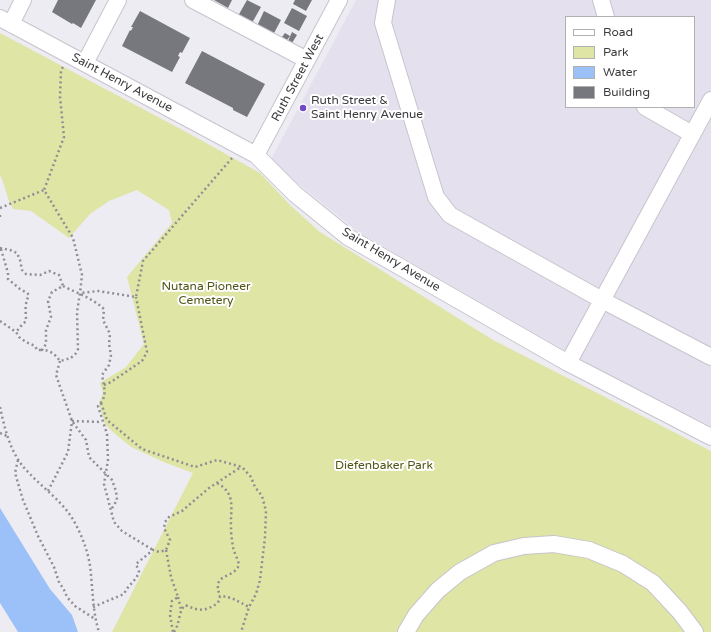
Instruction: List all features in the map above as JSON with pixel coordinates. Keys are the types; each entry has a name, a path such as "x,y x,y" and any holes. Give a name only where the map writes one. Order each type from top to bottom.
{"street":[{"path":"5,21 23,0"},
{"path":"85,64 118,0"},
{"path":"193,0 307,60"},
{"name":"Ruth Street West","path":"256,156 340,0"},
{"path":"387,0 383,23 436,197 450,215 602,300 711,357"},
{"path":"602,0 606,16"},
{"name":"Saint Henry Avenue","path":"5,21 240,146 256,156 295,194 348,237 568,363 711,437"},
{"path":"568,363 711,100"},
{"path":"647,108 692,134"},
{"path":"406,632 416,615 438,590 460,572 494,552 524,546 554,544 589,550 622,564 653,583 680,612 695,632"}],"path":[{"path":"0,208 44,190 64,137 60,97 61,70 68,55"},
{"path":"104,385 111,382 142,361 147,352 136,297 143,261 229,163 240,146"},
{"path":"44,190 73,238 82,275 77,312 78,349 76,355 60,361"},
{"path":"16,332 26,321 25,307 29,296 8,279 8,273 0,249 10,250 17,254 22,270 26,274 40,275 49,271 59,275 63,286 98,303 104,309 104,320 110,334 109,344 111,355 109,365 102,375 105,391 101,403 98,406 107,434 108,460 104,484 107,496 114,522 122,532 153,550 159,552 166,550"},
{"path":"42,350 46,344 46,330 51,317 48,301 52,292 63,286"},
{"path":"80,293 98,291 136,297"},
{"path":"0,321 16,332 19,337 26,342 35,346 37,350 46,350 55,354 60,361"},
{"path":"60,361 56,375 72,420 86,440 89,457 112,480 116,491 117,500 111,510"},
{"path":"101,403 106,420 142,449 195,468 217,460 242,467 251,477 255,487 262,496 266,511 265,537 260,580 256,594 248,607 241,632"},
{"path":"0,407 8,436 18,459 28,473 60,502 76,524 86,548 91,573 93,607 99,632"},
{"path":"72,420 102,422"},
{"path":"48,490 68,452 72,420"},
{"path":"0,433 8,436"},
{"path":"18,459 15,473 23,500 59,582 67,597 75,606 95,619"},
{"path":"174,632 177,628 181,609 171,577 166,550 170,540 164,528 165,522 169,517 182,511 192,504 200,495 242,467"},
{"path":"181,609 184,605 196,609 209,610 218,603 220,596 217,589 223,576 235,572 240,565 233,549 231,529 232,503 230,495 225,487 217,483"},
{"path":"93,607 124,594 128,586 137,579 139,572 136,564 153,550"},
{"path":"220,596 232,597 248,607"},
{"path":"174,632 170,615 172,602 178,597"}],"shaded area":[{"path":"356,0 711,0 711,426 590,365 358,232 270,161"}],"green space":[{"name":"Diefenbaker Park","path":"0,33 260,173 291,206 320,232 493,340 711,451 711,632 112,632 193,473 166,463 131,447 105,424 99,403 103,393 100,383 126,367 144,344 127,277 172,223 169,210 137,190 109,201 90,214 69,238 31,211 13,209 0,175"}],"water":[{"path":"0,508 50,589 72,615 78,632 18,632 0,603"}],"building":[{"path":"58,0 96,0 81,28 52,12"},
{"path":"214,0 232,0 228,8"},
{"path":"247,0 261,7 252,23 238,16"},
{"path":"295,0 312,0 306,11 293,4"},
{"path":"292,8 307,16 299,31 284,23"},
{"path":"140,11 190,38 182,53 180,52 178,56 180,57 172,72 122,46"},
{"path":"264,11 281,20 273,35 257,26"},
{"path":"292,32 297,35 292,43 288,41"},
{"path":"285,33 290,36 287,40 282,37"},
{"path":"202,51 265,84 247,117 185,83"}],"place":[{"name":"Ruth Street & Saint Henry Avenue","path":"303,108"}],"park label":[{"name":"Nutana Pioneer Cemetery","path":"206,294"}]}
